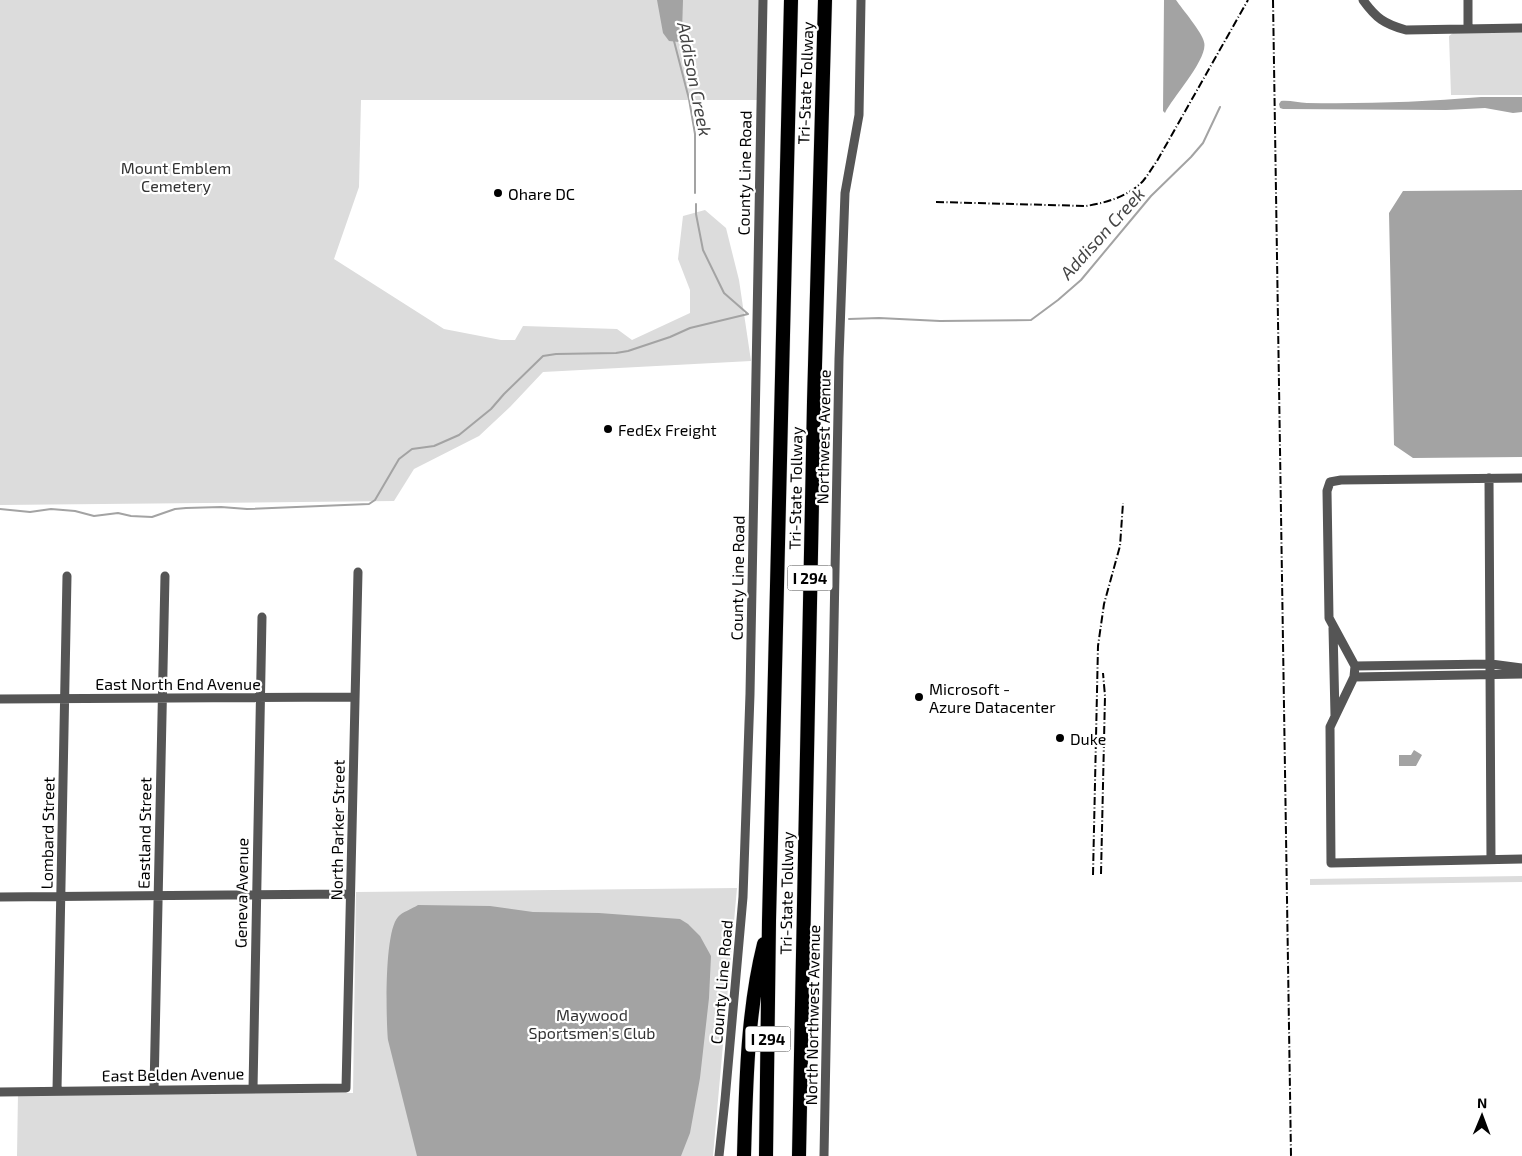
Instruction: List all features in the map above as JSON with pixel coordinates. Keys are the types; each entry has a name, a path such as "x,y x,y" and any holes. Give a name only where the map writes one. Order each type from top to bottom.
{"highway":[{"name":"Tri-State Tollway","path":"766,1156 769,921 791,0"},
{"name":"Tri-State Tollway","path":"799,1156 814,402 825,0"},
{"path":"744,1156 746,1091 755,977 769,921"}],"street":[{"name":"County Line Road","path":"719,1156 744,889 750,694 763,0"},
{"name":"Northwest Avenue","path":"830,876 839,339 845,193 859,115 860,0"},
{"path":"1363,0 1374,15 1389,25 1406,30 1522,28"},
{"path":"1468,0 1468,29"},
{"path":"1489,478 1491,859"},
{"path":"1522,478 1341,480 1330,482 1327,491 1329,618 1355,666 1354,677 1330,727 1331,863 1522,859"},
{"name":"North Parker Street","path":"346,1088 358,572"},
{"name":"Lombard Street","path":"57,1090 66,576"},
{"name":"Eastland Street","path":"154,1090 165,576"},
{"name":"Geneva Avenue","path":"253,1089 262,617"},
{"path":"1333,626 1335,717"},
{"path":"1355,666 1491,664 1522,668"},
{"path":"1354,677 1522,674"},
{"name":"East North End Avenue","path":"0,699 355,697"},
{"name":"North Northwest Avenue","path":"824,1156 830,876"},
{"path":"0,897 350,894"},
{"name":"East Belden Avenue","path":"0,1092 346,1088"}],"green space":[{"name":"Mount Emblem Cemetery","path":"0,0 760,0 758,100 361,100 359,187 334,259 444,329 501,340 515,340 523,326 617,329 632,340 690,313 690,290 678,259 683,216 705,210 726,228 739,280 751,361 543,372 479,436 414,469 394,501 0,505"},
{"path":"1522,32 1522,95 1451,95 1449,36 1453,33"},
{"path":"1522,876 1522,882 1310,885 1310,879"},
{"name":"Maywood Sportsmen's Club","path":"737,888 713,1156 17,1156 18,1093 353,1093 356,892"}],"shaded area":[{"path":"657,0 683,0 682,32 679,42 669,41 663,33"},
{"path":"1164,0 1176,0 1200,32 1204,42 1201,58 1165,113 1163,111"},
{"path":"1481,97 1522,97 1522,112 1513,113 1485,108 1446,110 1283,109 1280,108 1279,104 1281,101 1372,103"},
{"path":"1522,190 1522,457 1413,458 1394,445 1389,213 1403,191"},
{"path":"1414,750 1422,755 1416,766 1399,766 1399,755 1411,755"},
{"name":"Maywood Sportsmen's Club","path":"418,905 490,906 533,912 599,913 680,919 688,924 700,936 711,956 709,998 700,1078 690,1133 681,1156 417,1156 388,1040 387,976 393,926 400,915"}],"waterway":[{"name":"Addison Creek","path":"674,41 689,99 695,134 695,193"},
{"name":"Addison Creek","path":"849,319 1031,320 1081,280 1151,196 1191,157 1203,143 1220,107"},
{"name":"Addison Creek","path":"696,204 696,214 703,250 724,293 748,314"},
{"path":"0,509 30,512 51,509 75,511 94,516 118,513 152,517 175,509 186,508 221,507 247,509 369,504 375,500 399,459 412,449 434,446 459,435 491,409 543,356 628,351 690,328 748,314"}],"railway":[{"path":"936,202 1086,206 1109,201 1131,191 1143,181 1157,161 1248,0"},
{"path":"1273,0 1291,1156"},
{"path":"1093,875 1098,646 1104,604 1120,546 1123,503"},
{"path":"1101,874 1105,696 1103,673"}],"place":[{"name":"Ohare DC","path":"498,193"},
{"name":"FedEx Freight","path":"608,429"},
{"name":"Microsoft - Azure Datacenter","path":"919,697"},
{"name":"Duke","path":"1060,738"}]}
